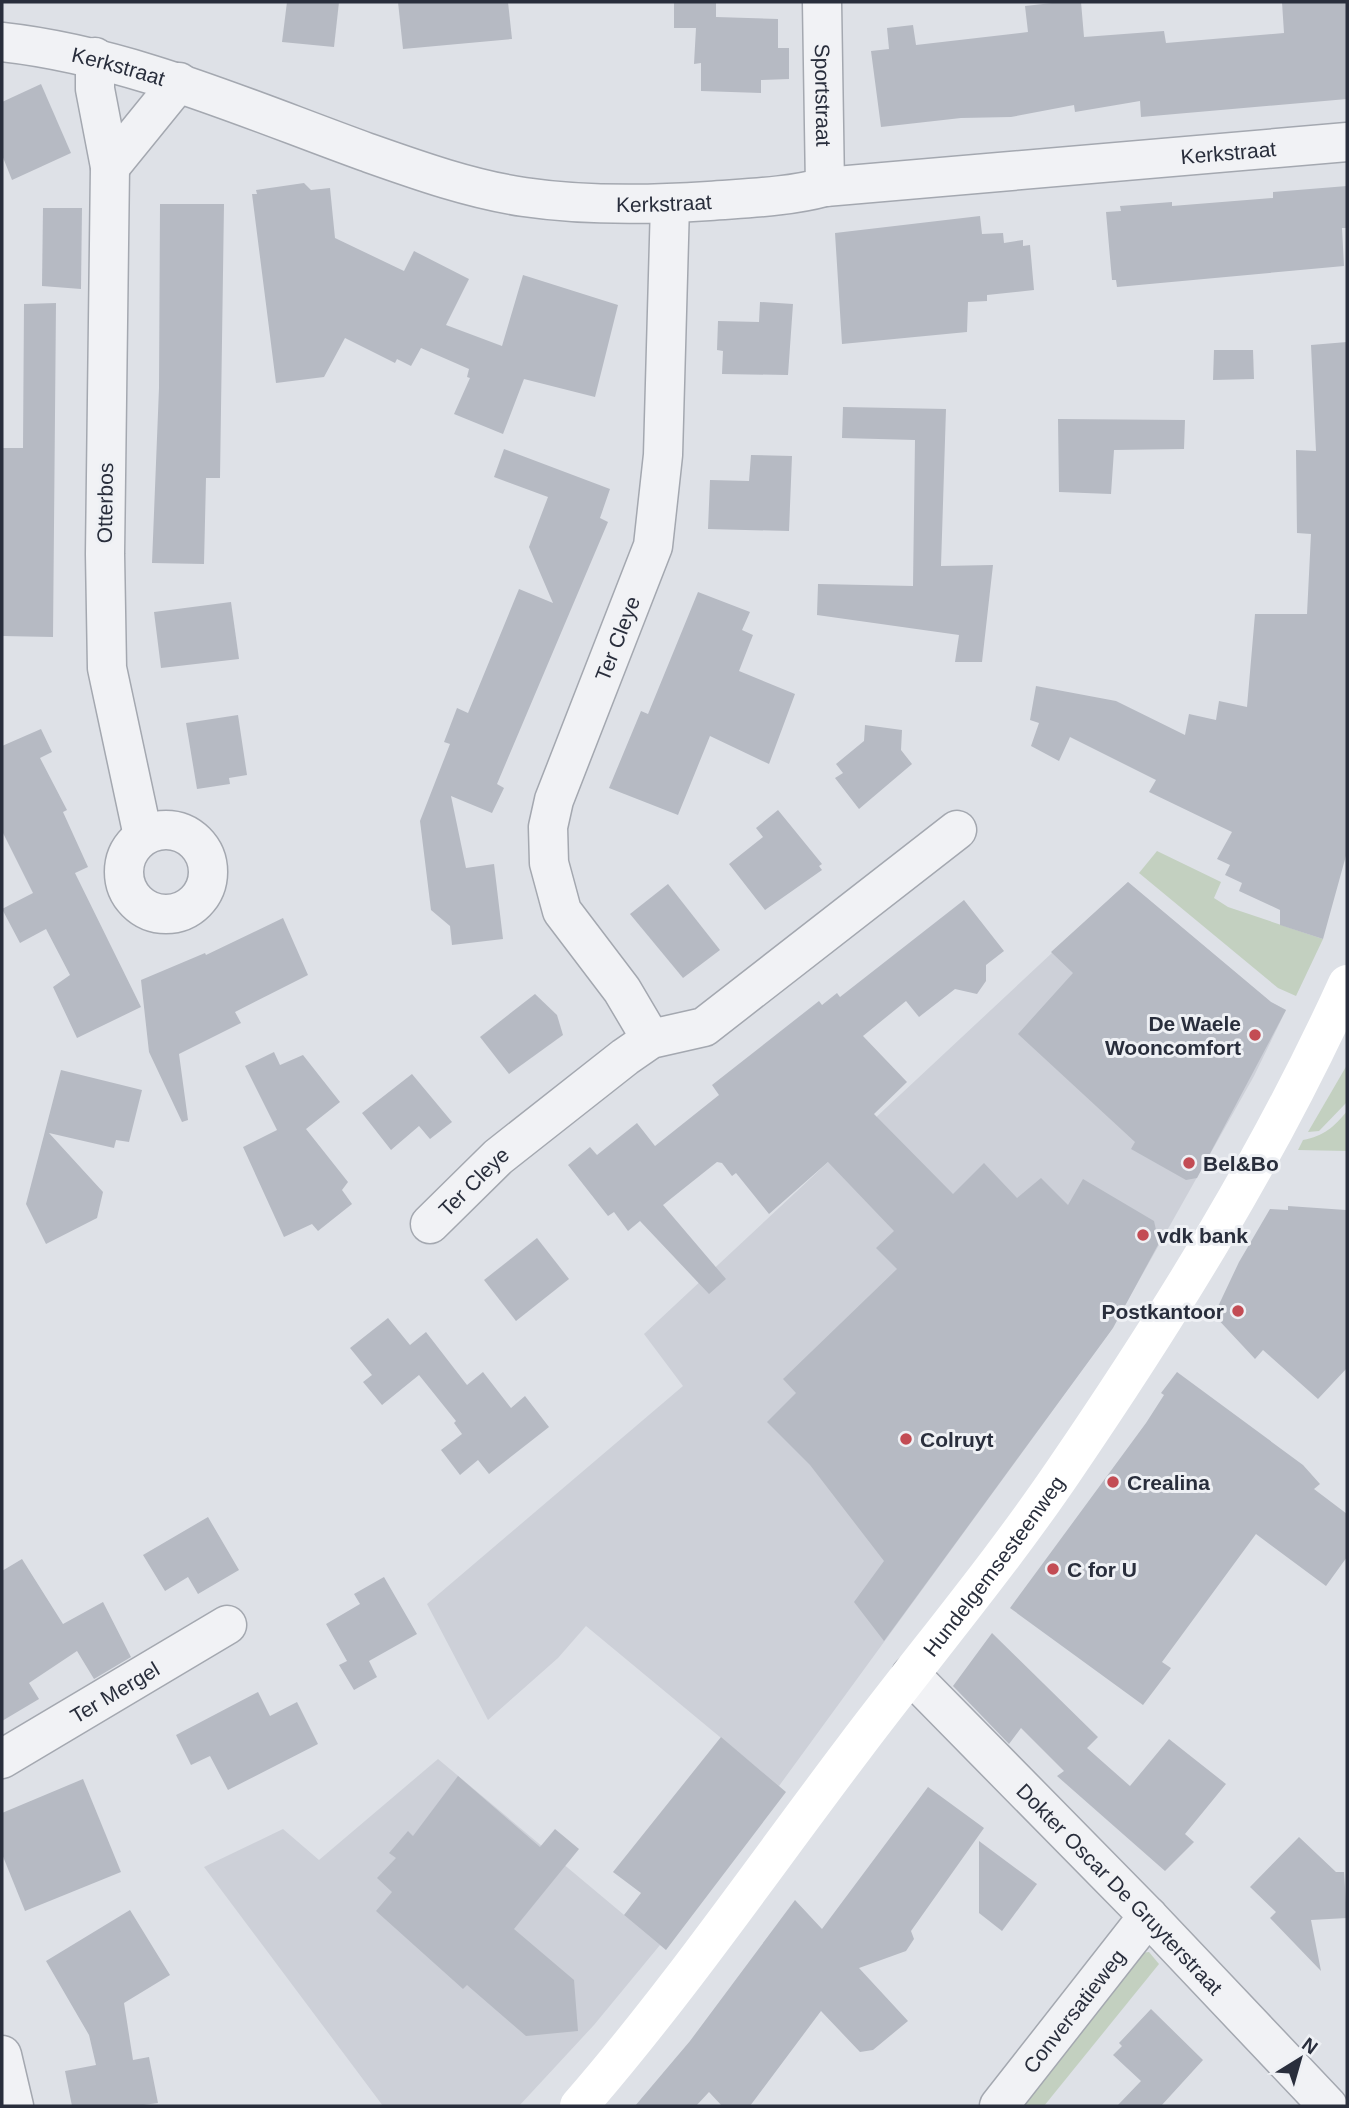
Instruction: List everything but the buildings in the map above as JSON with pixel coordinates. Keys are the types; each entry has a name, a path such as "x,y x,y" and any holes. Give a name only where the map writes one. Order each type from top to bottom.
{"main road":[{"name":"Hundelgemsesteenweg","path":"579,2106 665,2003 809,1807 1064,1471 1210,1246 1324,1035 1347,984"}],"street":[{"name":"Sportstraat","path":"822,2 825,187"},
{"name":"Kerkstraat","path":"2,42 53,48 95,57 179,82 412,169 523,197 670,204 783,195 825,187 1347,142"},
{"name":"Otterbos","path":"95,57 95,89 110,167 104,554 107,668 143,836"},
{"path":"110,167 179,82"},
{"name":"Ter Cleye","path":"651,1039 622,990 562,911 549,863 548,827 554,800 653,546 663,455 670,204"},
{"name":"Ter Cleye","path":"430,1224 498,1157 651,1039 704,1027 957,830"},
{"name":"Ter Mergel","path":"2,1759 227,1625"},
{"name":"Dokter Oscar De Gruyterstraat","path":"911,1675 1148,1916 1328,2106"},
{"name":"Conversatieweg","path":"999,2106 1148,1916"},
{"path":"2,2054 14,2106"}],"shaded area":[{"path":"1128,882 1271,1002 1286,1010 1254,1076 1110,1332 779,1786 586,1626 558,1658 488,1720 427,1604 683,1386 644,1334"},
{"path":"438,1759 660,1945 594,2025 519,2106 383,2106 204,1867 283,1829 319,1860"}],"green space":[{"path":"1157,851 1221,882 1214,898 1228,907 1323,939 1296,996 1278,988 1139,873"},
{"path":"1347,1065 1347,1102 1319,1131 1308,1132"},
{"path":"1347,1111 1347,1151 1298,1150 1303,1140 1328,1130"},
{"path":"1149,1952 1159,1964 1044,2106 1009,2106 1132,1954"}],"place":[{"name":"De Waele Wooncomfort","path":"1255,1035"},
{"name":"Bel&Bo","path":"1189,1163"},
{"name":"vdk bank","path":"1143,1235"},
{"name":"Postkantoor","path":"1238,1311"},
{"name":"Colruyt","path":"906,1439"},
{"name":"Crealina","path":"1113,1482"},
{"name":"C for U","path":"1053,1569"}]}
